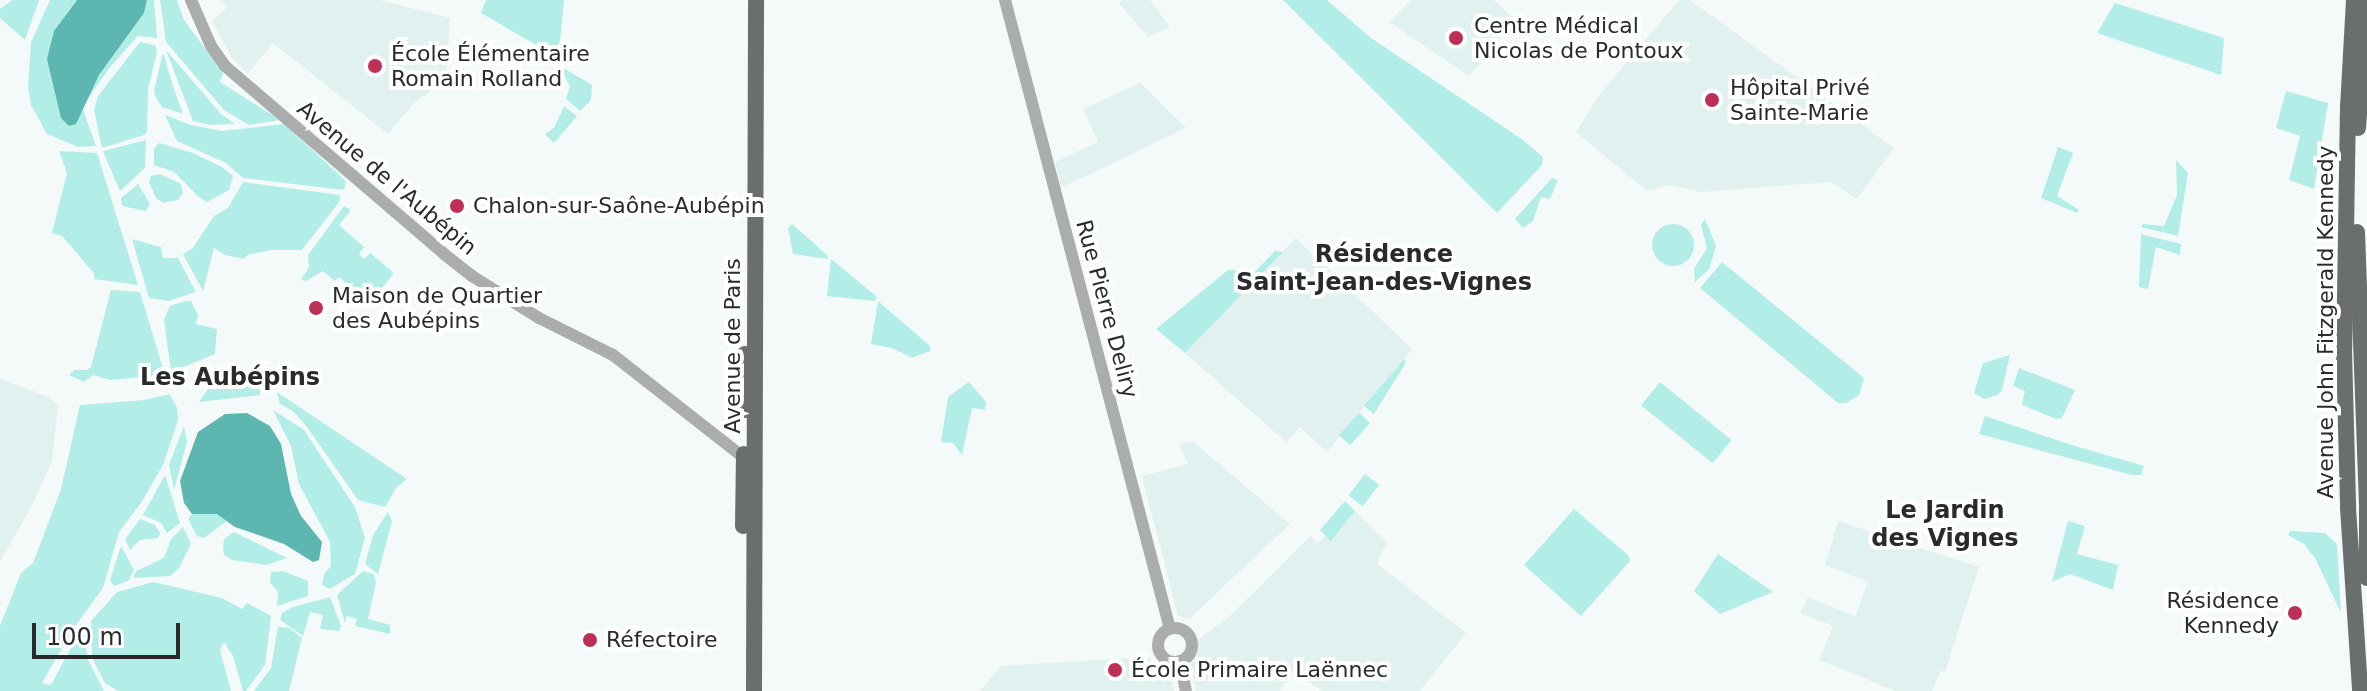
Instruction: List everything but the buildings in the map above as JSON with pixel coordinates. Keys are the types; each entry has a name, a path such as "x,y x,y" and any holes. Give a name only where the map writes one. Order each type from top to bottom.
{"main road":[{"name":"Avenue de Paris","path":"743,691 747,460 747,0"},
{"name":"Avenue de Paris","path":"754,691 756,0"},
{"name":"Avenue John Fitzgerald Kennedy","path":"2354,0 2348,106 2344,350 2348,508 2360,691"},
{"name":"Avenue John Fitzgerald Kennedy","path":"2367,0 2358,118 2357,228 2367,578"}],"street":[{"name":"Avenue de l'Aubépin","path":"191,0 211,46 225,66 437,248 472,276 539,318 613,355 747,460"},
{"name":"Rue Pierre Deliry","path":"1005,0 1170,629"},
{"path":"1170,629 1181,630 1191,641 1191,651 1180,661 1168,661 1158,648 1160,638 1170,629"},
{"path":"1180,661 1186,691"}],"shaded area":[{"path":"12,0 39,0 25,40 0,18 0,9"},
{"path":"50,0 77,0 54,31 48,59 76,124 82,107 96,146 78,147 47,134 31,105 28,87 31,42"},
{"path":"77,0 147,0 144,13 99,75 76,124 69,126 61,118 47,59 54,31"},
{"path":"147,0 154,0 157,38 138,36 111,66 82,107 99,75 144,13"},
{"path":"160,0 177,0 184,20 223,73 220,82 280,120 249,125 224,110 166,42"},
{"name":"École Élémentaire Romain Rolland","path":"219,0 379,0 450,18 446,80 414,103 388,134 273,43 248,74 232,58 212,21 228,7"},
{"path":"486,0 564,0 560,41 553,52 481,13"},
{"path":"1123,0 1150,0 1170,27 1148,37 1119,3"},
{"path":"1283,0 1327,0 1371,38 1523,140 1543,157 1542,165 1497,213"},
{"name":"Centre Médical Nicolas de Pontoux","path":"1411,0 1494,0 1516,20 1469,76 1389,22"},
{"name":"Hôpital Privé Sainte-Marie","path":"1679,0 1690,0 1894,148 1857,199 1831,182 1701,192 1669,185 1647,191 1576,132 1600,94"},
{"path":"2115,3 2224,38 2221,75 2097,33"},
{"path":"140,42 155,45 157,52 148,89 147,132 102,148 94,110 98,96"},
{"path":"166,50 221,114 235,124 210,125 193,121"},
{"path":"163,53 183,114 162,107 156,98 154,90"},
{"path":"558,65 592,85 591,100 580,111 566,99 570,86"},
{"path":"1140,83 1186,128 1061,188 1055,162 1098,142 1083,109"},
{"path":"2286,91 2328,103 2314,189 2289,180 2300,136 2276,128"},
{"path":"564,106 577,116 554,143 545,134 554,128"},
{"path":"165,115 191,125 222,131 284,124 345,180 345,187 343,190 243,178 226,163 177,141"},
{"path":"146,140 145,168 120,191 103,151"},
{"path":"159,143 193,153 222,167 233,176 229,190 207,202 199,197 174,172 154,165 154,149"},
{"path":"2058,147 2073,153 2057,196 2079,210 2077,213 2041,198"},
{"path":"59,151 97,153 138,285 94,279 94,273 62,236 52,233 67,173"},
{"path":"2176,160 2188,173 2178,236 2141,227 2143,224 2164,226 2177,195"},
{"path":"160,174 181,184 183,193 178,200 163,203 156,198 149,182 151,176"},
{"path":"1552,178 1558,180 1550,199 1541,197 1533,221 1523,228 1515,219"},
{"path":"243,182 340,195 340,201 302,250 270,250 247,255 244,259 225,255 214,248 203,291 183,254 193,248 214,216 228,208"},
{"path":"138,184 150,204 146,211 122,206 121,198"},
{"path":"344,206 351,210 339,225 364,247 359,254 364,259 370,253 394,273 373,299 359,287 355,291 339,277 335,281 323,271 306,281 301,280 309,267 308,255"},
{"path":"1705,219 1716,246 1709,269 1695,282 1694,269 1707,248 1701,225"},
{"path":"792,224 828,259 793,254 788,228"},
{"path":"1673,224 1688,230 1694,245 1688,260 1673,266 1658,260 1652,245 1658,230"},
{"path":"2141,234 2181,244 2180,255 2156,247 2148,289 2139,287"},
{"path":"1296,238 1412,349 1327,452 1300,427 1286,442 1185,353"},
{"path":"132,239 161,247 163,258 178,258 196,292 168,301 149,298"},
{"path":"1275,251 1283,252 1185,353 1156,329 1228,270 1236,270 1245,282"},
{"path":"831,259 876,296 875,301 827,296"},
{"path":"1722,262 1864,378 1859,395 1846,403 1838,403 1700,288"},
{"path":"111,290 140,292 165,375 110,380 93,375 84,382 69,375 74,370 91,367"},
{"path":"191,301 198,315 196,324 217,329 215,354 171,372 164,319 170,306"},
{"path":"878,301 930,346 930,351 912,358 892,348 871,344"},
{"path":"2010,355 1998,395 1984,399 1974,393 1983,363"},
{"path":"1405,358 1405,364 1374,414 1364,406"},
{"path":"2019,368 2075,390 2062,418 2056,419 2022,405 2025,391 2013,386"},
{"path":"241,370 260,386 260,395 199,402 217,375"},
{"path":"0,379 49,397 58,406 52,460 35,500 0,562"},
{"path":"969,382 986,402 985,410 972,408 962,455 953,443 941,442 948,397"},
{"path":"1660,382 1731,440 1713,463 1641,405"},
{"path":"277,392 407,479 396,488 385,507 358,500 307,427 293,411 280,404"},
{"path":"170,394 177,408 178,420 163,465 141,503 119,532 103,588 73,629 42,683 51,685 79,633 84,634 88,660 104,691 0,691 0,626 21,573 33,563 61,489 80,405 144,400"},
{"path":"273,410 304,430 355,507 365,538 355,574 330,589 322,585 324,574 331,566 330,542 299,484 291,446"},
{"path":"247,413 270,426 281,444 291,494 301,516 322,542 319,560 313,562 284,544 235,527 217,514 192,514 184,503 180,481 198,432 225,414"},
{"path":"1359,413 1370,423 1350,445 1339,435"},
{"path":"1985,416 2144,466 2141,475 1979,434"},
{"path":"184,426 187,442 174,490 169,465"},
{"path":"1192,441 1290,524 1189,619 1178,616 1142,476 1188,464 1179,444"},
{"path":"1365,474 1379,485 1363,506 1348,495"},
{"path":"165,475 180,523 167,533 161,523 143,515"},
{"path":"1345,501 1355,511 1331,541 1320,530"},
{"path":"1574,509 1628,555 1630,561 1581,616 1524,565"},
{"path":"1355,511 1387,542 1377,564 1466,633 1420,691 1322,691 1294,671 1279,691 1196,691 1190,665 1195,642 1230,616 1311,536 1318,543 1325,535 1332,540"},
{"path":"388,512 392,521 378,574 365,564 373,535"},
{"path":"192,514 217,514 228,520 204,538 197,536 188,519"},
{"path":"140,519 155,525 160,533 158,538 140,540 130,550 125,539"},
{"path":"1838,521 1979,567 1945,672 1941,671 1932,691 1895,691 1819,660 1833,626 1800,613 1808,597 1855,616 1868,582 1825,565"},
{"path":"2068,521 2085,526 2077,554 2118,565 2113,590 2070,574 2052,582"},
{"path":"183,527 191,544 179,568 170,576 133,578 136,571 164,558 171,539"},
{"path":"2290,531 2325,533 2337,544 2341,613 2315,558 2304,544 2288,535"},
{"path":"234,532 287,558 266,565 232,560 224,555 223,549 224,539"},
{"path":"121,546 134,570 128,581 114,586 110,580"},
{"path":"1718,554 1773,592 1720,614 1694,591"},
{"path":"283,571 308,581 308,596 277,606 278,592 270,582 271,572"},
{"path":"363,571 374,574 376,582 368,619 390,625 390,634 355,626 357,619 347,616 345,623 337,595"},
{"path":"153,582 222,598 242,609 247,603 271,616 265,665 246,691 243,691 233,656 224,642 220,650 231,691 118,691 105,683 92,658 91,621 117,592"},
{"path":"330,597 341,626 339,631 320,629 323,615 310,612 303,636 280,620 282,613 293,607"},
{"path":"278,627 289,628 302,638 289,691 254,691 271,668"},
{"path":"1147,657 1171,677 1174,691 980,691 1001,666"}],"place":[{"name":"Centre Médical Nicolas de Pontoux","path":"1456,38"},
{"name":"École Élémentaire Romain Rolland","path":"375,66"},
{"name":"Hôpital Privé Sainte-Marie","path":"1712,100"},
{"name":"Chalon-sur-Saône-Aubépin","path":"457,206"},
{"name":"Maison de Quartier des Aubépins","path":"316,308"},
{"name":"Résidence Kennedy","path":"2295,613"},
{"name":"Réfectoire","path":"590,640"},
{"name":"École Primaire Laënnec","path":"1115,670"}],"district":[{"name":"Résidence Saint-Jean-des-Vignes","path":"1384,269"},
{"name":"Les Aubépins","path":"230,378"},
{"name":"Le Jardin des Vignes","path":"1945,525"}]}
